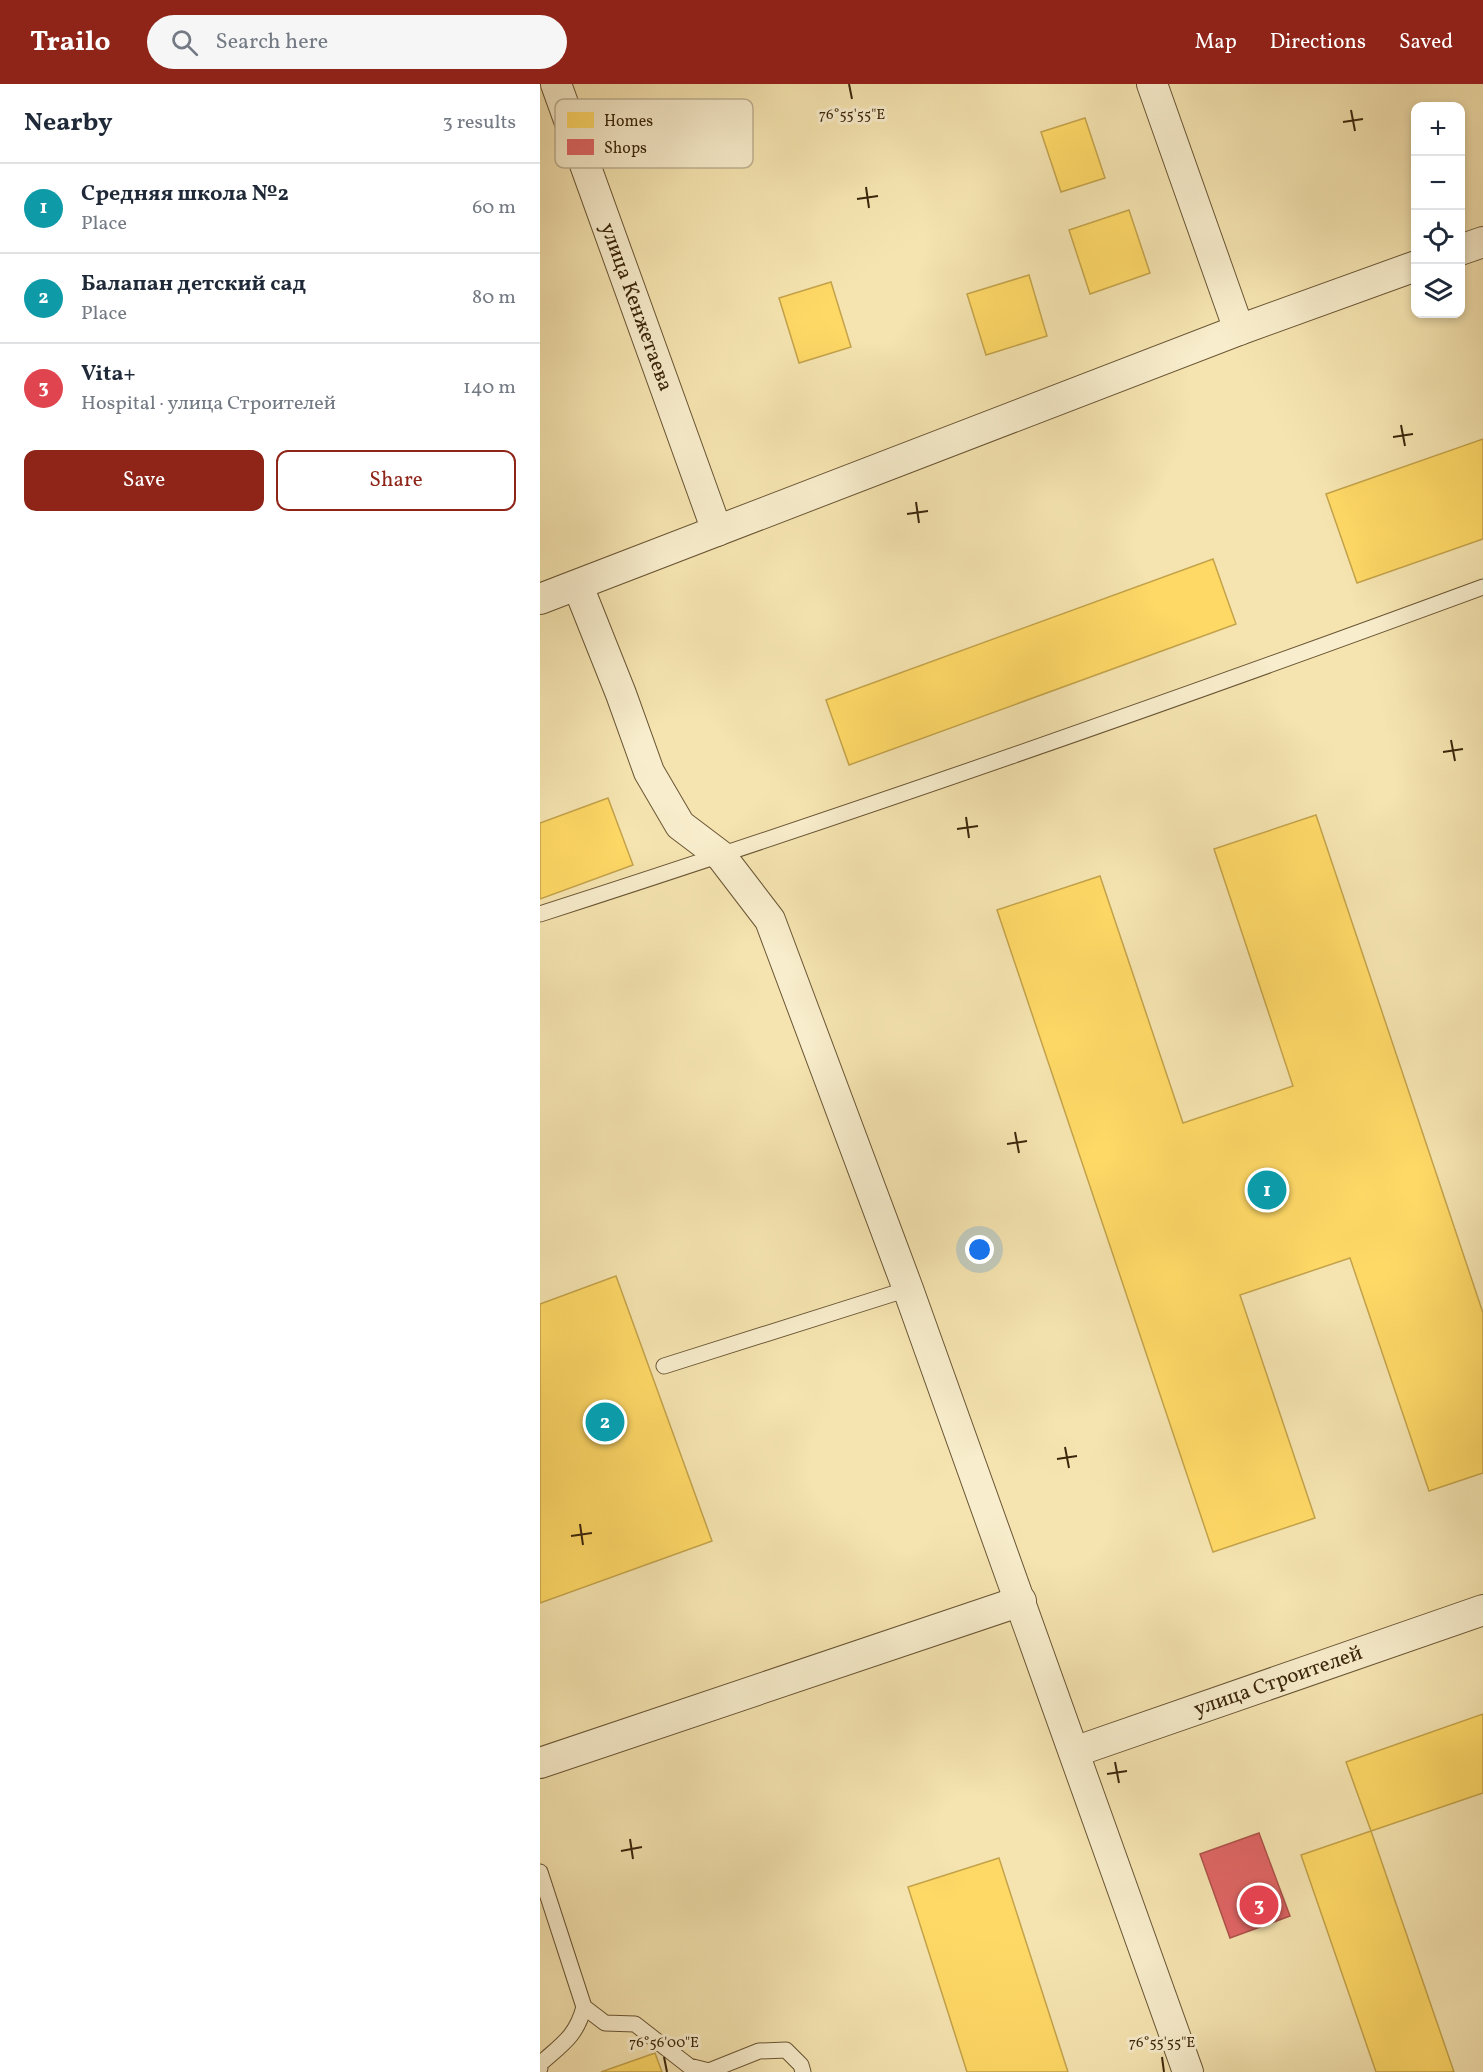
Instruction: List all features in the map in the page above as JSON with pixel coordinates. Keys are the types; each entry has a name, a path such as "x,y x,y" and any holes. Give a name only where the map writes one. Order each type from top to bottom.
{"street":[{"name":"улица Кенжетаева","path":"556,84 561,99"},
{"path":"1152,84 1239,330"},
{"name":"улица Кенжетаева","path":"586,168 717,531"},
{"path":"1465,249 1483,242"},
{"path":"540,598 578,586 1239,330 1411,268"},
{"path":"578,586 649,772 680,825 721,856 770,920 908,1289 1188,2072"},
{"path":"540,1763 1021,1602"},
{"name":"улица Строителей","path":"1074,1752 1483,1610"}],"lane":[{"path":"540,914 721,856 1257,670 1483,587"},
{"path":"664,1366 908,1289"},
{"path":"540,1872 584,2007 579,2025 570,2038 540,2064 540,2067"},
{"path":"584,2007 605,2023 635,2024 689,2066 709,2070 759,2051 786,2050 801,2065 803,2072"}],"building: Homes":[{"path":"1085,118 1105,178 1061,192 1041,132"},
{"path":"1129,210 1150,273 1090,294 1069,230"},
{"path":"1029,275 1047,336 986,355 967,294"},
{"path":"831,282 851,347 799,363 779,298"},
{"path":"1483,439 1483,539 1357,583 1326,494"},
{"path":"1213,559 1236,624 849,765 826,700"},
{"path":"608,798 633,865 540,899 540,823"},
{"path":"1316,815 1483,1313 1483,1473 1429,1491 1350,1258 1240,1295 1315,1518 1213,1552 997,910 1100,876 1183,1123 1293,1086 1214,849"},
{"path":"616,1276 712,1541 540,1603 540,1304"},
{"path":"1483,1714 1483,1793 1371,1831 1346,1762"},
{"path":"1371,1831 1454,2072 1376,2072 1301,1855"},
{"path":"999,1858 1068,2072 967,2072 908,1887"},
{"path":"655,2053 662,2072 601,2072"}],"building: Shops":[{"path":"1259,1833 1290,1916 1230,1938 1200,1854"}],"place":[{"name":"Средняя школа №2","path":"1267,1190"},
{"name":"Балапан детский сад","path":"605,1422"},
{"name":"Vita+","path":"1259,1905"}]}
